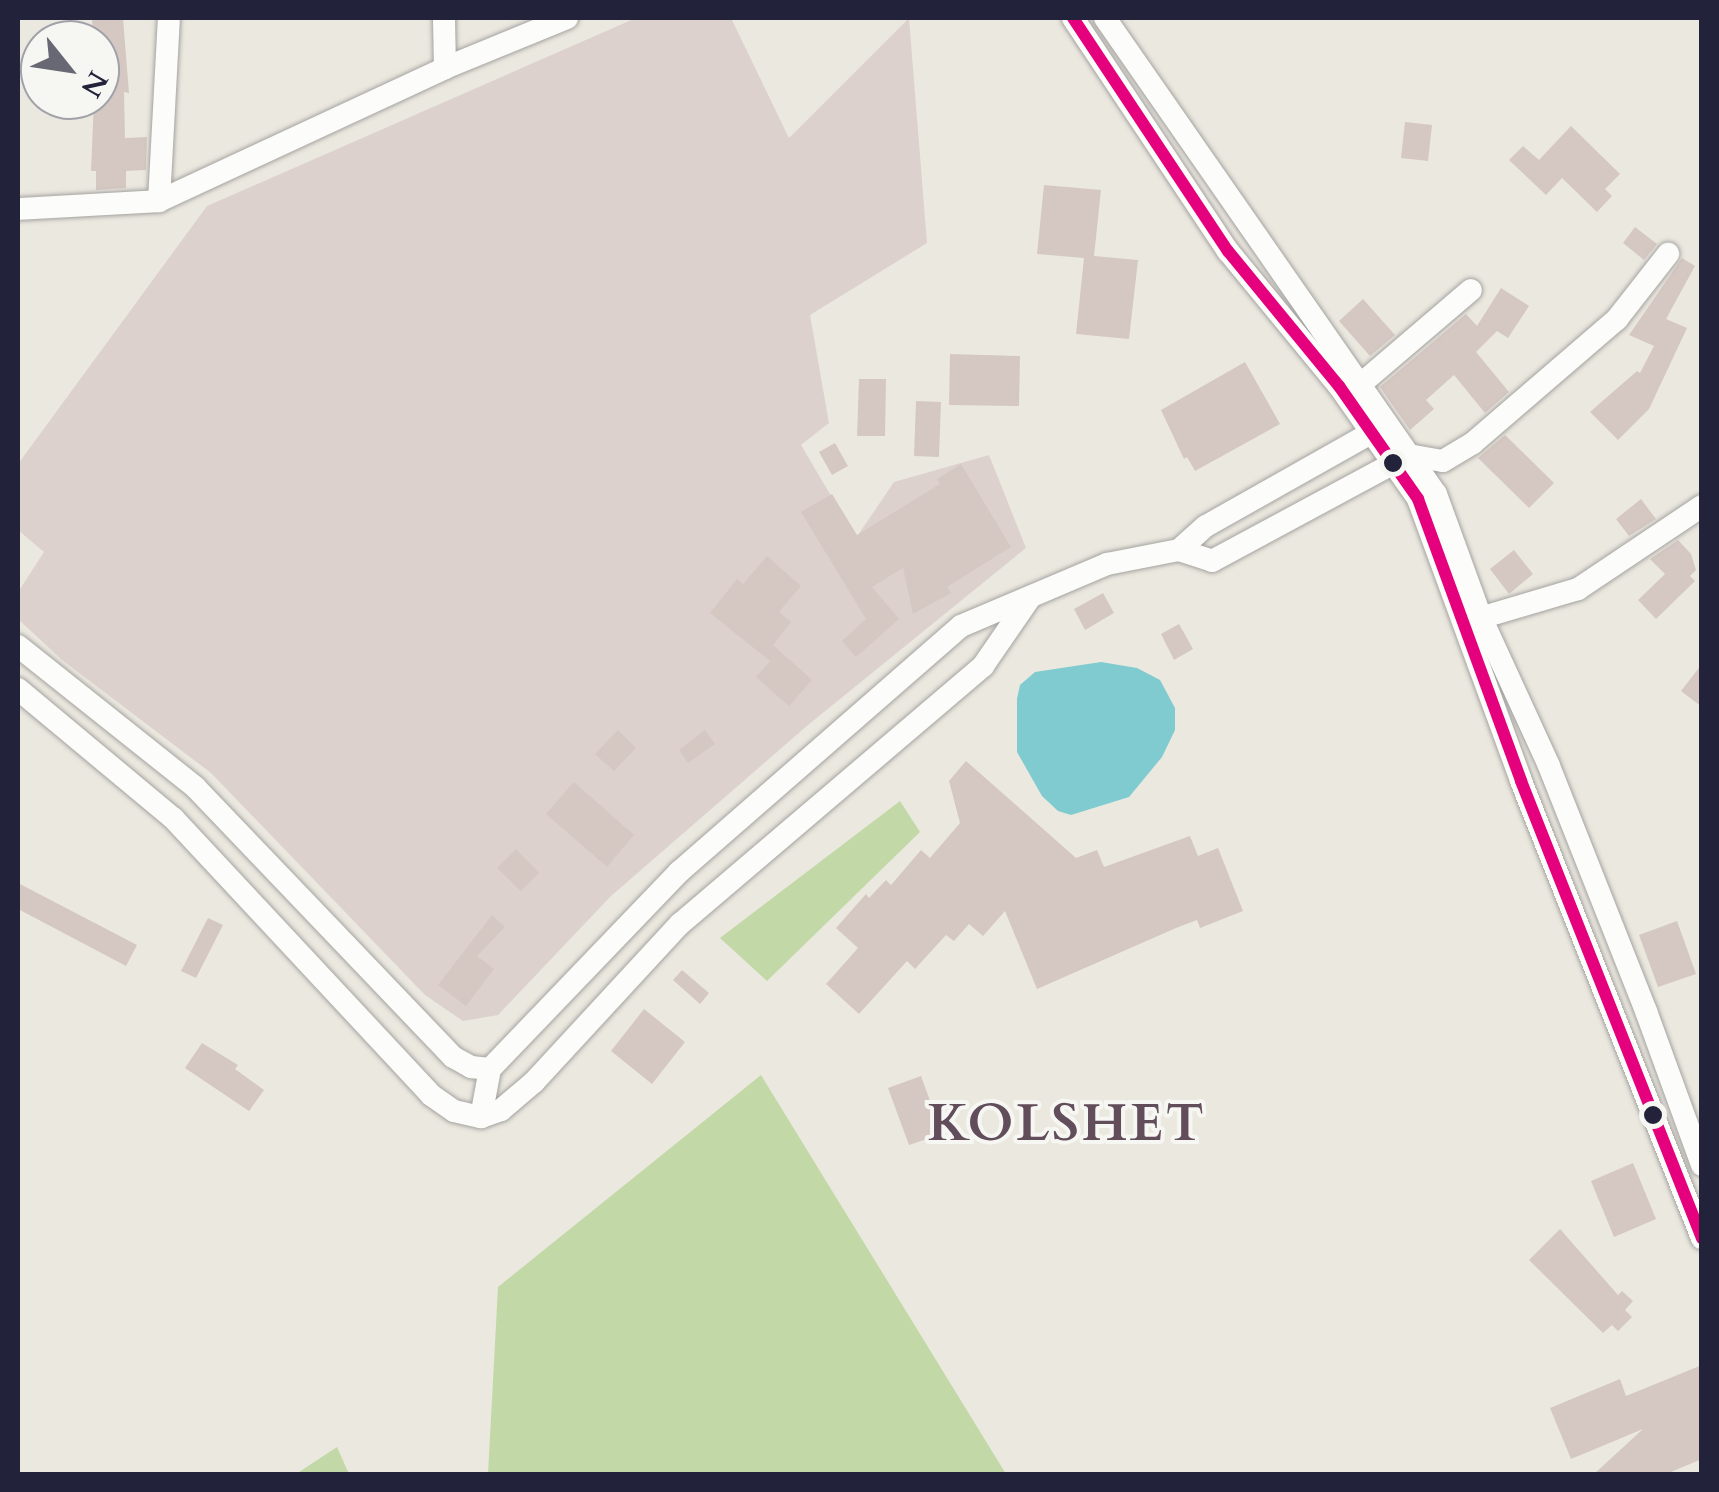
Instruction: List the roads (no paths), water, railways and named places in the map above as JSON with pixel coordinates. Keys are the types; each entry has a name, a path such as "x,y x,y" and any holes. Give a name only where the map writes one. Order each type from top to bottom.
{"street":[{"path":"160,201 169,18"},
{"path":"444,18 445,68"},
{"path":"18,209 160,201 445,68 567,18"},
{"path":"1073,18 1228,251 1339,386 1369,434 1404,460"},
{"path":"1106,18 1252,235 1362,383 1404,460 1471,620 1702,1239"},
{"path":"1228,251 1252,235"},
{"path":"481,1117 490,1070 679,872 961,626 1107,564 1179,550 1212,561 1404,460 1444,461 1473,443 1617,319 1668,254"},
{"path":"1362,383 1472,290"},
{"path":"1179,550 1206,526 1369,434"},
{"path":"1471,620 1578,589 1702,506"},
{"path":"18,688 173,818 431,1095 454,1111 481,1117 501,1110 534,1082 666,940 983,666 1028,599"},
{"path":"1471,620 1549,766 1702,1165"},
{"path":"18,646 195,787 453,1057 471,1067 490,1070"},
{"path":"199,845 221,814"},
{"path":"639,914 666,940"},
{"path":"1620,1022 1646,1011"}],"water":[{"path":"1101,662 1137,668 1160,680 1175,708 1175,730 1162,757 1129,797 1071,815 1058,811 1042,796 1017,752 1017,699 1020,685 1035,672"}],"district":[{"name":"KOLSHET","path":"1067,1125"}]}
